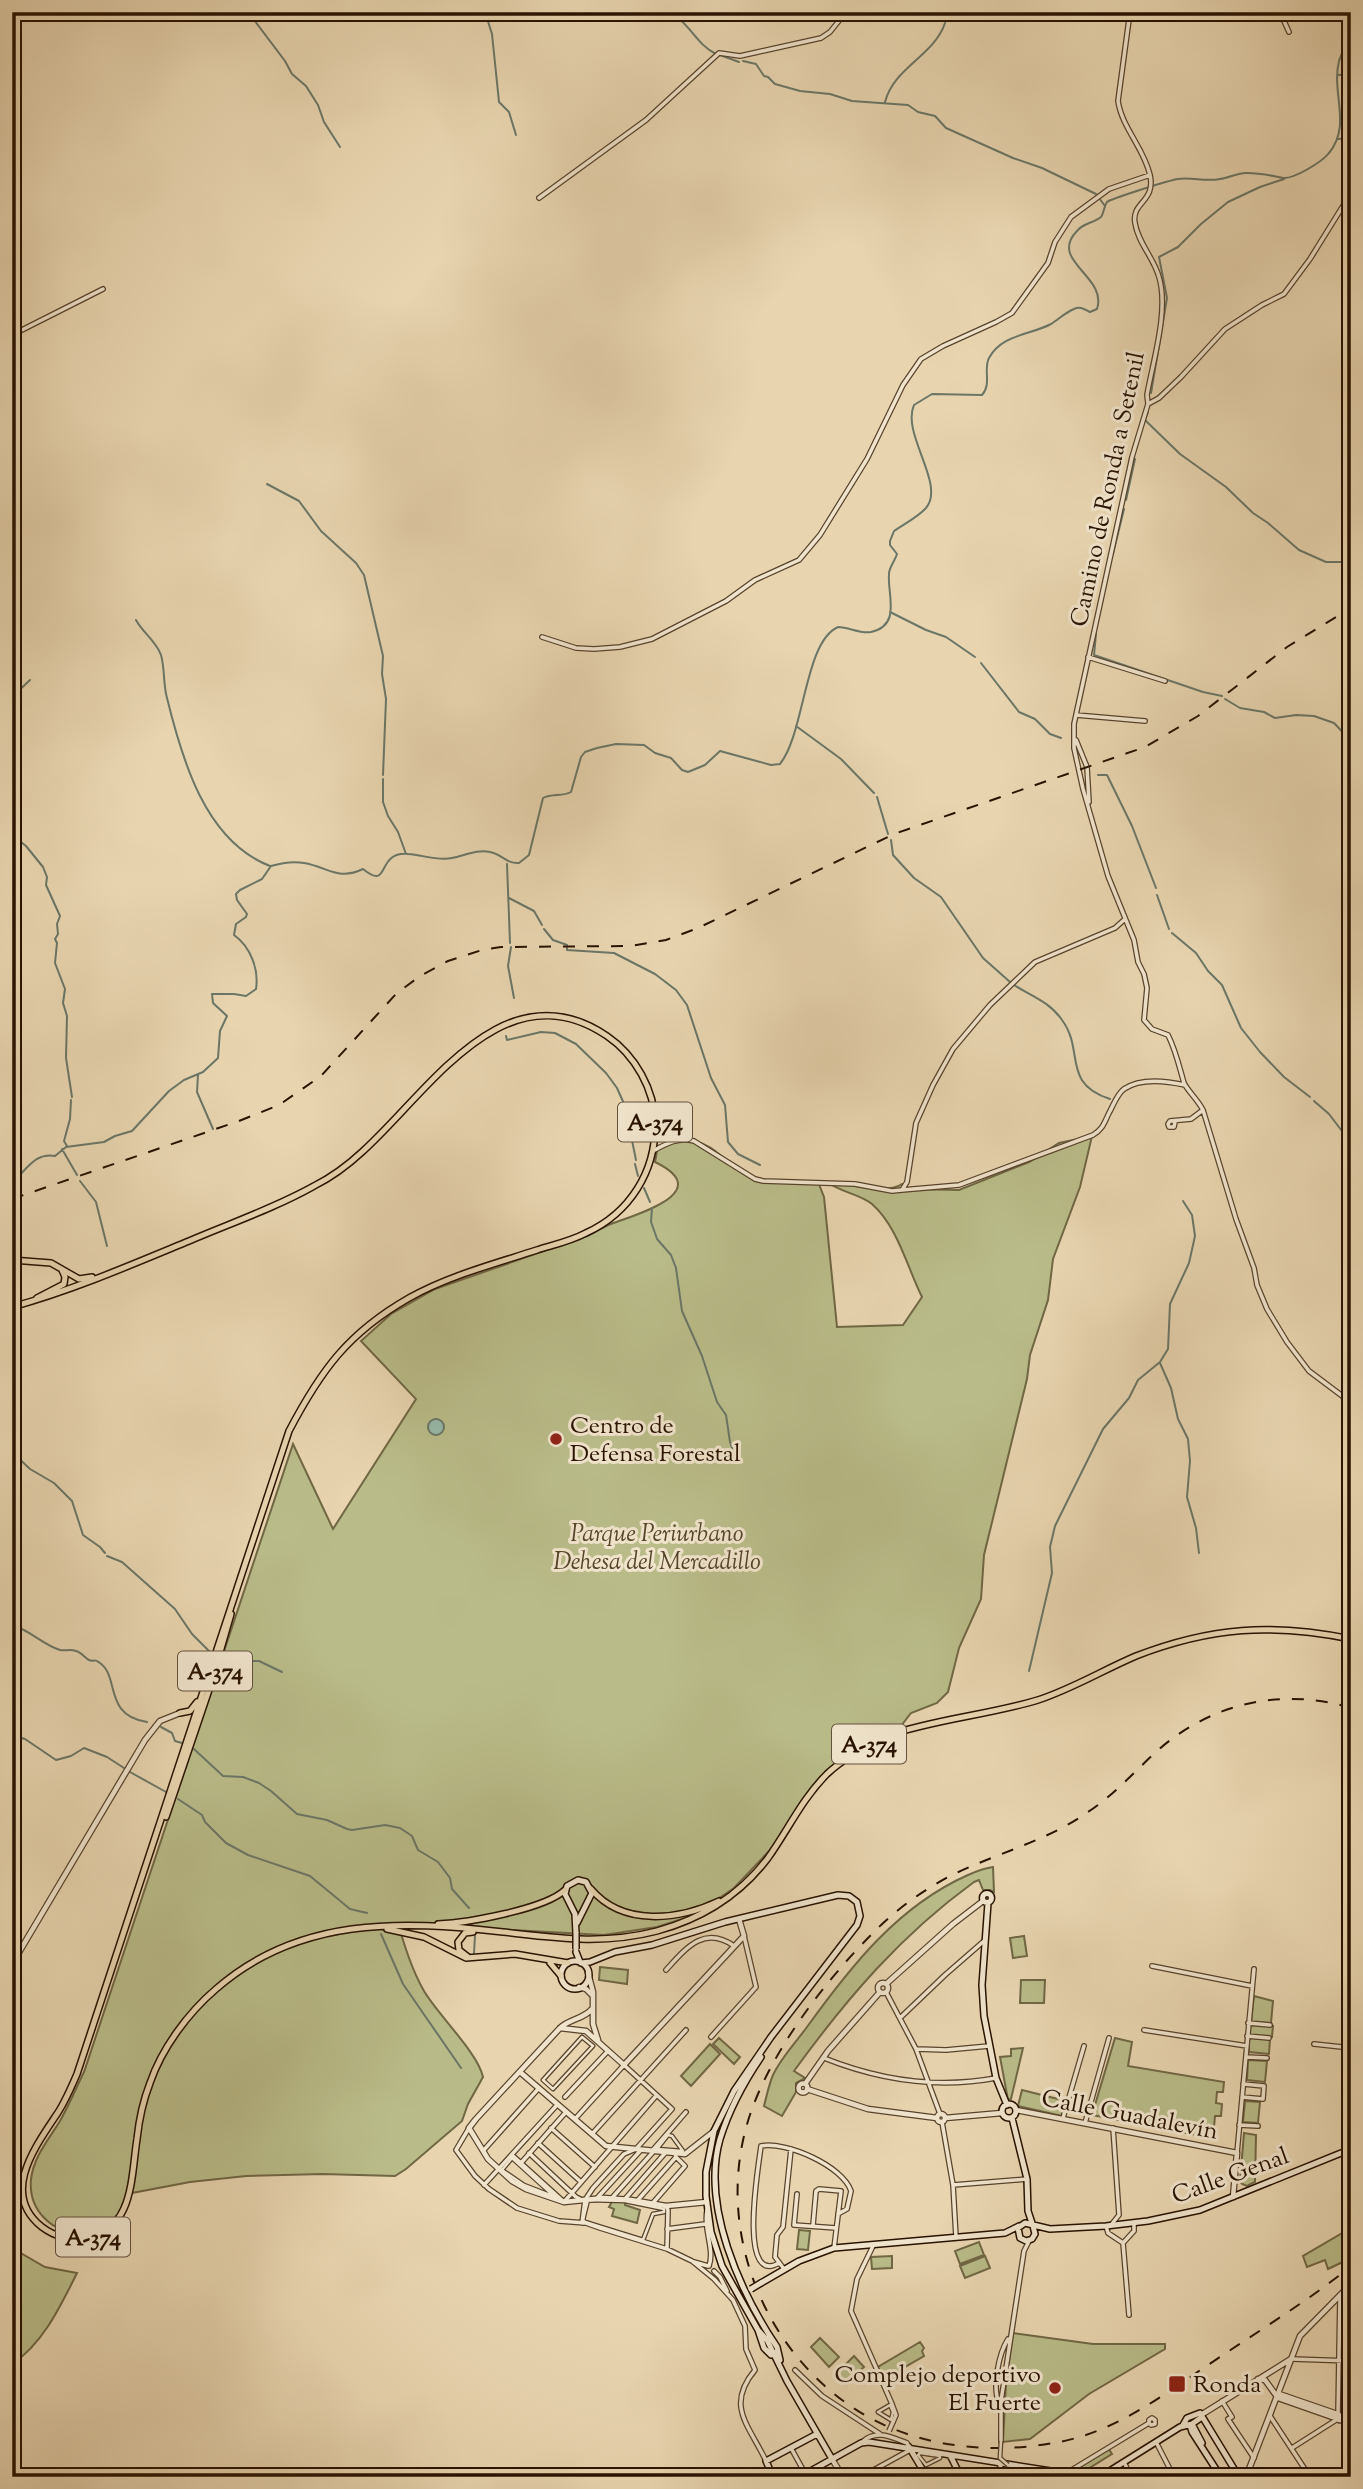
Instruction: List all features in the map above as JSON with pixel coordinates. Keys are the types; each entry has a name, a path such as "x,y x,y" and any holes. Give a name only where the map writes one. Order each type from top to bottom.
{"main road":[{"name":"A-374","path":"12,1309 284,1202 333,1176 362,1152 468,1045 494,1029 523,1019 551,1016 575,1021 598,1030 620,1046 636,1065 648,1088 655,1117 653,1151 648,1169 632,1197 610,1219 585,1234 450,1279 411,1296 355,1335 326,1367 308,1394 289,1431 235,1593 175,1795 152,1849 77,2074 59,2111 32,2151 23,2174 22,2190 27,2210 41,2227 56,2235 74,2239 92,2237 112,2226 123,2213 130,2195 139,2124 153,2075 182,2025 213,1990 251,1962 286,1944 335,1930 377,1926 487,1930 572,1940 622,1938 655,1931 691,1920 732,1895 767,1858 801,1805 829,1772 868,1745 887,1736 1037,1700 1135,1657 1179,1641 1216,1632 1279,1628 1313,1631 1351,1639"},
{"path":"12,1260 51,1263 79,1279 111,1272"},
{"path":"27,1303 61,1287 65,1281 62,1270"},
{"path":"12,1309 51,1299 66,1290"},
{"name":"A-374","path":"196,1716 207,1688"},
{"path":"185,1714 194,1708 207,1688"},
{"path":"185,1714 196,1716 187,1750"},
{"path":"185,1714 190,1727 184,1746 187,1750"},
{"path":"418,1927 502,1915 550,1899 570,1882 578,1880 586,1882 596,1895 614,1906 645,1916 690,1913 732,1895"},
{"path":"565,1889 566,1899 572,1906 577,1923"},
{"path":"588,1973 576,1950 576,1933 583,1906 592,1897 591,1889"},
{"path":"377,1926 424,1937 460,1957 515,1954 548,1961 581,1962 838,1895 852,1897 859,1905 857,1925 734,2091 714,2132 706,2172 711,2232 722,2266 758,2330 766,2351 774,2354"},
{"path":"986,1902 983,2000 996,2078 1007,2105"},
{"path":"572,1906 583,1906"},
{"path":"471,1958 459,1950 459,1939 469,1932 487,1930"},
{"path":"561,1976 563,1968 576,1950"},
{"path":"548,1961 567,1986 579,1987 586,1982 588,1973 600,1958"},
{"path":"774,2354 777,2350 775,2344 736,2273 718,2206 716,2172 719,2149 732,2109 750,2073 777,2031"},
{"path":"1007,2105 1014,2106 1016,2110 1012,2118 1027,2179 1028,2211 1033,2226 1026,2239"},
{"path":"1007,2105 1002,2113 1005,2117 1012,2118"},
{"path":"712,2140 719,2149"},
{"name":"Calle Genal","path":"1026,2239 1051,2229 1131,2223 1200,2210 1349,2149"},
{"path":"706,2172 712,2176 716,2172"},
{"path":"706,2185 712,2181 716,2186"},
{"path":"1026,2239 1017,2232 1028,2211"},
{"name":"Calle Genal","path":"1020,2226 1026,2223 1051,2229"},
{"path":"748,2291 784,2269 834,2248 1005,2233 1020,2226"},
{"path":"1005,2233 1026,2239"},
{"path":"775,2344 782,2372"},
{"path":"774,2354 832,2459"},
{"path":"1100,2477 1202,2414 1239,2477"},
{"path":"1189,2423 1221,2477"},
{"path":"1189,2423 1207,2455"},
{"path":"773,2477 765,2461 817,2434"},
{"path":"804,2476 870,2439 910,2449 984,2461 1000,2461 1009,2471 1023,2467 1066,2475"},
{"path":"910,2449 927,2477"},
{"path":"950,2455 961,2477"}],"street":[{"path":"539,198 646,120 719,53 740,56 821,38 830,32 846,12"},
{"name":"Camino de Ronda a Setenil","path":"1130,12 1118,101 1122,115 1139,145 1150,177 1150,192 1136,209 1134,218 1137,232 1156,267 1163,293 1162,310 1147,395 1148,404 1132,457 1088,657 1076,715 1074,748 1108,876 1134,940 1147,988 1144,1020 1152,1029 1168,1035 1182,1070 1185,1086 1197,1098 1203,1110 1254,1268 1257,1285 1267,1309 1309,1371 1351,1405"},
{"path":"1280,12 1289,32"},
{"path":"542,637 576,648 594,649 620,647 652,639 726,601 755,580 799,560 820,535 867,459 903,385 920,359 1012,313 1048,263 1055,242 1071,218 1109,189 1150,177"},
{"path":"1148,404 1181,377 1221,333 1262,305 1284,294 1310,259 1351,193"},
{"path":"12,335 103,289"},
{"path":"1088,657 1165,681"},
{"path":"1076,715 1144,721"},
{"name":"Camino de Ronda a Setenil","path":"1076,740 1087,767 1090,810"},
{"path":"902,1190 907,1182 916,1123 933,1084 953,1049 989,1005 1035,962 1115,928 1125,919"},
{"path":"653,1151 679,1139 694,1141 755,1179 763,1181 855,1184 892,1191 959,1185 1093,1135 1103,1128 1119,1094 1133,1085 1171,1082 1185,1086"},
{"path":"1175,1122 1191,1119 1203,1110"},
{"path":"12,1964 145,1740 160,1721 185,1714"},
{"path":"956,2237 953,2185 941,2118 916,2049 900,2018 878,1986 886,1984 953,1924 986,1902"},
{"path":"711,2037 756,1987 739,1919"},
{"path":"666,1970 689,1944 715,1936 722,1937 734,1946"},
{"path":"574,2120 744,1936"},
{"path":"900,2018 986,1939"},
{"path":"1152,1966 1252,1986"},
{"path":"1233,2197 1254,1969"},
{"path":"588,1973 598,2041"},
{"path":"579,1987 586,1989 593,1996"},
{"path":"883,1992 824,2058 806,2087 868,2109 941,2118 1002,2113"},
{"path":"592,2009 585,2016 570,2020 559,2028 469,2128 456,2150 466,2166 484,2185 517,2208 559,2221 582,2223 667,2249 692,2262 727,2293 742,2317 746,2349 755,2371 742,2389 740,2409 765,2461"},
{"path":"1248,2023 1270,2025"},
{"path":"559,2028 583,2030 672,2109 596,2199"},
{"path":"592,2134 686,2030"},
{"path":"1144,2030 1247,2046"},
{"path":"582,2036 593,2046 552,2089 542,2080 582,2036"},
{"path":"1247,2036 1269,2038"},
{"path":"1085,2123 1109,2038"},
{"path":"1314,2044 1351,2048"},
{"path":"916,2049 946,2050 989,2046"},
{"path":"1063,2118 1084,2046"},
{"path":"565,2097 608,2051"},
{"path":"1246,2057 1267,2059"},
{"path":"824,2058 876,2076 929,2083 996,2078"},
{"path":"520,2071 604,2145 638,2150 683,2151 672,2136 668,2136 654,2150"},
{"path":"1242,2097 1263,2099 1264,2086 1243,2084"},
{"path":"483,2151 538,2088"},
{"path":"564,2202 656,2096"},
{"path":"512,2157 555,2197 524,2185 502,2170 512,2157 557,2105"},
{"name":"Calle Guadalevín","path":"1016,2110 1237,2153"},
{"path":"521,2163 566,2112"},
{"path":"611,2199 685,2112"},
{"path":"1239,2125 1258,2126"},
{"path":"469,2128 499,2170 526,2189 564,2202 586,2201 625,2201 664,2209 664,2212 653,2214 643,2240 585,2222 586,2201"},
{"path":"551,2128 595,2167"},
{"path":"1113,2128 1119,2215 1109,2225 1108,2233 1123,2243"},
{"path":"654,2150 676,2155 685,2154 714,2132"},
{"path":"703,2142 712,2140"},
{"path":"538,2143 581,2182"},
{"path":"779,2263 774,2266 760,2261 753,2242 761,2146 764,2144 807,2154 846,2180 851,2191 849,2202 846,2209 838,2214"},
{"path":"784,2269 775,2257 777,2235 783,2227 791,2149"},
{"path":"582,2223 586,2201 593,2188 624,2154 638,2150"},
{"path":"625,2199 666,2152"},
{"path":"529,2153 576,2197 586,2201 625,2199 666,2206 707,2205 705,2224 711,2258 707,2274"},
{"path":"637,2201 676,2155"},
{"path":"652,2204 685,2166 676,2155"},
{"path":"484,2185 512,2157"},
{"path":"512,2157 564,2202"},
{"path":"953,2185 1027,2179"},
{"path":"813,2225 817,2190 841,2191 834,2248"},
{"path":"797,2194 794,2225 836,2228"},
{"path":"666,2206 667,2249"},
{"path":"1119,2215 1131,2223 1134,2231 1123,2243 1129,2315"},
{"path":"667,2229 705,2224"},
{"path":"1000,2461 1002,2410 996,2395 999,2358 1011,2330 1026,2239"},
{"path":"873,2244 857,2279 850,2311 896,2415 887,2433"},
{"path":"702,2264 711,2258"},
{"path":"692,2262 709,2266 725,2285 727,2293"},
{"path":"707,2274 714,2271"},
{"path":"1246,2477 1300,2336 1351,2284"},
{"path":"1338,2417 1339,2360 1345,2292"},
{"path":"1202,2414 1292,2359 1351,2361"},
{"path":"795,2370 822,2396 880,2434"},
{"path":"1263,2375 1280,2393 1350,2421"},
{"path":"1263,2375 1280,2393"},
{"path":"1222,2400 1232,2417 1228,2419 1254,2458"},
{"path":"890,2405 893,2414 891,2420 878,2412 890,2405"},
{"path":"1270,2416 1310,2477"},
{"path":"1292,2448 1338,2417"},
{"path":"1066,2475 1149,2423"},
{"path":"861,2477 910,2449 907,2443 887,2433 870,2439"},
{"path":"1156,2442 1174,2477"},
{"path":"791,2448 804,2476"},
{"path":"918,2455 940,2456 940,2458 926,2465 918,2455"},
{"path":"832,2459 843,2477"},
{"path":"1124,2462 1131,2477"},
{"path":"943,2477 957,2469"},
{"path":"994,2477 1009,2471"}],"green space":[{"name":"Parque Periurbano Dehesa del Mercadillo","path":"1092,1136 1080,1187 1053,1259 1048,1300 1030,1355 1027,1379 984,1555 981,1599 959,1648 948,1692 937,1703 911,1713 901,1726 867,1743 836,1764 814,1786 771,1849 734,1888 702,1910 682,1919 657,1927 604,1935 398,1924 412,1967 424,1991 474,2057 483,2077 462,2121 395,2176 246,2176 190,2182 127,2194 112,2223 89,2233 61,2229 44,2218 31,2190 33,2171 84,2072 293,1444 333,1529 416,1399 361,1341 391,1314 435,1289 587,1236 653,1208 675,1192 678,1183 672,1173 655,1162 658,1146 691,1141 711,1148 738,1169 759,1179 818,1182 824,1197 837,1327 903,1325 922,1297 889,1224 872,1204 828,1182 877,1189 902,1184 908,1189 959,1190 1029,1162 1059,1143"},
{"path":"993,1867 994,1892 983,1890 979,1880 974,1882 947,1902 899,1946 855,1993 794,2071 805,2078 796,2083 796,2092 782,2116 764,2106 780,2062 841,1982 878,1940 919,1903 974,1872"},
{"path":"1024,1936 1027,1956 1013,1958 1010,1938"},
{"path":"600,1967 628,1970 627,1984 599,1980"},
{"path":"1021,1980 1045,1980 1044,2003 1020,2003"},
{"path":"1254,1996 1273,2001 1271,2023 1251,2022"},
{"path":"1250,2025 1273,2026 1272,2037 1250,2035"},
{"path":"719,2038 740,2057 734,2064 713,2044"},
{"path":"1115,2038 1132,2042 1128,2066 1224,2082 1223,2092 1217,2092 1216,2103 1222,2104 1221,2116 1215,2116 1213,2138 1092,2115"},
{"path":"1249,2038 1270,2039 1269,2054 1249,2052"},
{"path":"710,2044 720,2054 691,2086 681,2076"},
{"path":"1023,2048 1011,2099 1008,2100 1000,2057 1011,2056 1011,2049"},
{"path":"1248,2060 1267,2061 1265,2082 1247,2080"},
{"path":"1022,2090 1066,2101 1062,2116 1018,2106"},
{"path":"1245,2101 1260,2102 1258,2123 1243,2122"},
{"path":"1244,2133 1256,2135 1255,2182 1247,2186 1240,2181"},
{"path":"613,2200 626,2201 625,2205 640,2210 637,2223 612,2216 614,2209 609,2207"},
{"path":"1351,2228 1351,2258 1328,2269 1325,2260 1307,2267 1303,2256"},
{"path":"799,2230 810,2231 808,2250 797,2249"},
{"path":"979,2242 984,2255 960,2264 955,2251"},
{"path":"12,2248 45,2267 77,2273 58,2311 42,2335 12,2364"},
{"path":"892,2256 892,2268 872,2269 871,2257"},
{"path":"985,2256 990,2268 965,2278 960,2266"},
{"name":"Complejo deportivo El Fuerte","path":"1013,2333 1093,2344 1165,2344 1165,2349 1089,2394 1030,2439 1003,2442 1006,2382"},
{"path":"820,2338 839,2357 829,2367 811,2347"},
{"path":"920,2342 924,2348 924,2356 884,2379 878,2367"},
{"path":"854,2356 864,2367 846,2384 836,2374"},
{"path":"1108,2448 1112,2454 1075,2477 1073,2470"}],"shaded area":[{"path":"436,1419 442,1421 442,1433 436,1435 430,1433 428,1427 430,1421"}],"waterway":[{"path":"248,12 292,74 306,86 340,147"},
{"path":"485,12 492,34 499,102 509,112 516,135"},
{"path":"667,12 681,21 716,54"},
{"path":"946,18 955,12"},
{"path":"885,102 897,80 932,44 945,23"},
{"path":"12,1182 37,1159 48,1155 55,1156 66,1147 104,1142 132,1131 169,1091 184,1080 203,1072 218,1058 220,1031 227,1016 213,1003 212,994 246,996 256,989 252,959 245,946 234,935 236,924 247,914 236,894 262,879 271,866 300,862 347,874 363,869 377,876 391,858 398,855 446,859 485,851 519,863 529,855 543,798 571,792 581,757 585,752 616,744 644,745 655,753 671,758 682,770 688,772 705,765 720,751 771,765 780,764 795,732 811,669 827,636 838,627 871,632 887,623 890,616 889,571 897,554 890,541 894,531 923,511 931,498 928,473 913,430 914,405 932,394 982,395 986,386 989,358 1001,344 1043,328 1076,308 1090,312 1097,309 1098,297 1094,287 1069,251 1070,242 1079,228 1101,217 1107,202 1178,179 1215,180 1246,173 1288,178 1325,157 1336,142 1339,131 1337,73 1340,58 1351,37"},
{"path":"720,55 739,62"},
{"path":"743,61 756,64 764,76 775,84 800,91 830,94 852,101 908,105 918,112 935,116 946,128 1096,194"},
{"path":"1338,75 1351,74"},
{"path":"1338,139 1351,138"},
{"path":"1151,393 1167,298 1159,257 1178,247 1228,202 1284,179"},
{"path":"1099,198 1105,206"},
{"path":"1148,412 1145,420 1180,454 1226,487 1299,550 1326,562 1351,562"},
{"path":"1126,500 1135,459"},
{"path":"267,484 299,501 321,531 356,563 364,575 383,656 382,674 386,699 383,775"},
{"path":"1113,554 1124,509"},
{"path":"890,612 946,637 975,657"},
{"path":"136,620 161,655 173,722 200,796 229,838 248,854 270,866"},
{"path":"1096,634 1094,655 1222,696"},
{"path":"981,663 1019,712 1035,719 1050,734 1061,738"},
{"path":"12,697 30,680"},
{"path":"1225,699 1240,708 1264,712 1275,718 1314,716 1334,723 1351,741"},
{"path":"796,726 841,759 874,793"},
{"path":"1098,775 1107,775 1132,826 1156,888"},
{"path":"383,779 383,802 406,854"},
{"path":"877,797 888,834"},
{"path":"12,835 26,846 43,867 47,877 46,885 60,916 55,939 55,963 65,989 63,1003 67,1016 66,1058 72,1097"},
{"path":"891,840 893,855 914,878 941,897 983,958 1010,982"},
{"path":"507,864 510,943"},
{"path":"1157,895 1169,929"},
{"path":"509,898 534,911 542,925"},
{"path":"544,929 553,940 567,945"},
{"path":"1172,933 1196,953 1222,985 1241,1028 1260,1052 1284,1077 1310,1097"},
{"path":"511,947 508,966 514,998"},
{"path":"567,948 614,953 655,974 676,990 687,1005 711,1078 725,1105 728,1142 738,1154 760,1165"},
{"path":"1014,985 1046,1004 1057,1014 1069,1032 1079,1075 1095,1092 1110,1099"},
{"path":"506,1036 507,1040 541,1032 555,1033 576,1044 606,1073 617,1088 625,1106 636,1160"},
{"path":"198,1075 197,1092 213,1129"},
{"path":"67,1146 64,1141 70,1119 71,1100"},
{"path":"1314,1101 1329,1114 1351,1143"},
{"path":"62,1149 77,1175"},
{"path":"635,1164 638,1176"},
{"path":"80,1181 96,1202 107,1246"},
{"path":"644,1188 650,1202"},
{"path":"1029,1671 1052,1573 1050,1547 1055,1526 1103,1429 1129,1398 1138,1380 1160,1362 1168,1349 1170,1304 1189,1263 1195,1236 1192,1215 1183,1201"},
{"path":"652,1208 651,1222 657,1239 671,1255 676,1268 682,1311 702,1356 717,1402 726,1415 735,1456"},
{"path":"1160,1363 1171,1388 1178,1419 1188,1439 1190,1461 1187,1497 1196,1528 1199,1553"},
{"path":"12,1452 30,1469 54,1483 72,1501 83,1535 105,1553"},
{"path":"107,1556 122,1562 175,1609 192,1634 211,1653"},
{"path":"12,1625 54,1648 76,1651 89,1660 98,1661 106,1669 114,1695 124,1712 147,1722"},
{"path":"223,1657 238,1661 259,1661 282,1672"},
{"path":"161,1727 172,1733 175,1741 182,1743"},
{"path":"12,1735 25,1739 56,1760 71,1756 84,1748 107,1757 124,1768"},
{"path":"194,1749 223,1776 243,1777 259,1783 297,1814 327,1820 352,1830 385,1825 400,1828 412,1836 418,1850 438,1862 450,1878 452,1889 469,1908"},
{"path":"130,1772 166,1792"},
{"path":"178,1799 202,1815 205,1822 226,1843 248,1855 310,1876 350,1909 367,1913"},
{"path":"381,1934 403,1984 461,2068"},
{"path":"474,1953 475,1936"}],"railway":[{"path":"12,1199 279,1105 321,1076 396,994 420,976 448,961 501,947 631,946 666,940 698,928 894,834 1145,747 1198,716 1287,647 1351,608"},
{"path":"1351,1708 1299,1699 1274,1700 1248,1704 1200,1721 1157,1751 1124,1783 1088,1812 1039,1839 952,1875 900,1909 872,1934 833,1977 778,2054 752,2109 744,2136 738,2178 739,2219 747,2260 761,2299 781,2335 807,2368 837,2396 872,2419 894,2429 940,2443 1012,2448 1059,2442 1097,2431 1166,2393 1351,2267"}],"place":[{"name":"Centro de Defensa Forestal","path":"556,1439"},
{"name":"Ronda","path":"1177,2384"},
{"name":"Complejo deportivo El Fuerte","path":"1055,2388"}]}
